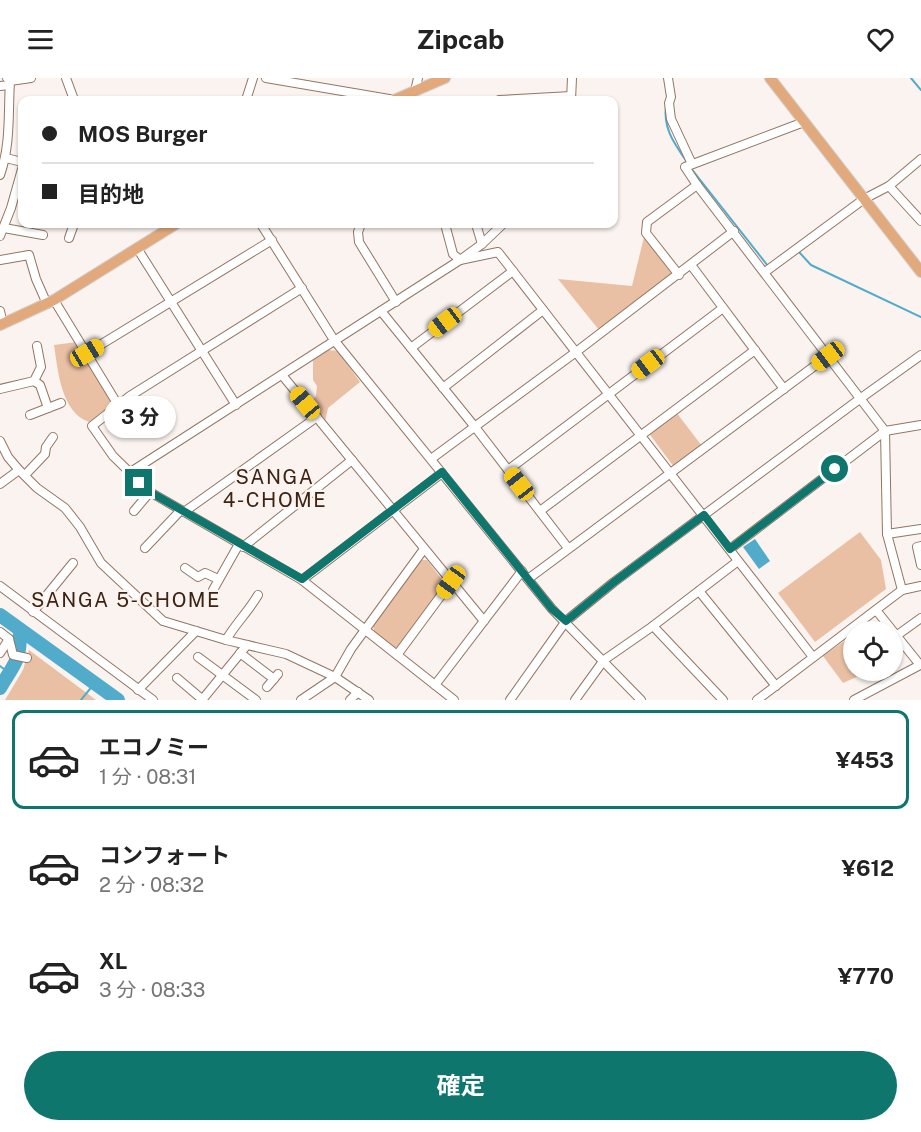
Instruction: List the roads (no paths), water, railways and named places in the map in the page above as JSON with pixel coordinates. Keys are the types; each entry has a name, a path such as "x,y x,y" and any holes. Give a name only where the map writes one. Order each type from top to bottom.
{"main road":[{"path":"410,95 445,78"},
{"path":"770,78 921,272"},
{"path":"2,325 50,302 170,228"}],"street":[{"path":"0,175 6,158 4,142 7,83 31,78"},
{"path":"66,78 73,96"},
{"path":"247,96 253,78"},
{"path":"266,78 371,96"},
{"path":"410,95 418,78"},
{"path":"571,96 572,78"},
{"path":"668,78 671,119 692,164"},
{"path":"804,122 685,167 885,430 887,534 902,590"},
{"path":"6,158 18,161"},
{"path":"765,272 864,199 889,186 921,159"},
{"path":"679,275 646,233 647,222 697,185"},
{"path":"889,186 909,209 917,209 921,221"},
{"path":"18,200 2,232 42,235"},
{"path":"69,238 73,228"},
{"path":"264,228 334,340 552,609 641,700"},
{"path":"360,228 359,242 396,302"},
{"path":"446,228 453,254 460,260"},
{"path":"477,228 482,244"},
{"path":"129,473 460,260 499,228"},
{"path":"431,459 679,275 734,231"},
{"path":"87,353 272,240"},
{"path":"137,248 236,405"},
{"path":"460,260 498,252 813,657"},
{"path":"0,260 29,255 36,279 87,353 118,405"},
{"path":"691,265 784,390"},
{"path":"411,348 513,271"},
{"path":"302,288 118,405 92,426 113,456 150,492 302,579 454,700"},
{"path":"508,470 723,308"},
{"path":"443,388 543,310"},
{"path":"0,311 2,325"},
{"path":"381,312 475,427 568,548"},
{"path":"34,381 41,367 37,346"},
{"path":"540,511 754,350"},
{"path":"522,700 512,697 566,621 614,582 921,355"},
{"path":"435,685 484,621 525,575 568,548 828,356"},
{"path":"282,375 484,621"},
{"path":"0,389 34,381 40,385 48,408"},
{"path":"30,415 61,403"},
{"path":"145,548 183,511 317,417"},
{"path":"730,549 885,430 921,425"},
{"path":"0,484 22,473 45,454 46,447 53,437"},
{"path":"0,441 8,457 22,473 37,488 65,508 80,527 101,563 163,621 226,640 286,654 335,677 369,700"},
{"path":"213,590 241,545 352,460"},
{"path":"302,579 442,472"},
{"path":"134,512 150,492"},
{"path":"887,534 921,529"},
{"path":"921,546 917,547 921,565"},
{"path":"302,700 335,677 365,630 424,549"},
{"path":"575,700 604,660 738,561"},
{"path":"33,612 73,563"},
{"path":"185,568 198,577 205,573 218,579"},
{"path":"397,655 451,582"},
{"path":"0,586 153,700"},
{"path":"757,700 902,590 917,587 921,596"},
{"path":"699,591 776,686"},
{"path":"226,640 237,622 247,614 258,595"},
{"path":"876,610 885,621"},
{"path":"903,632 921,618"},
{"path":"653,626 723,700"},
{"path":"138,690 196,631"},
{"path":"0,632 9,639 13,655 27,658"},
{"path":"0,654 9,639"},
{"path":"854,700 920,663 903,643"},
{"path":"177,678 202,700 247,645"},
{"path":"240,653 276,676 267,687"},
{"path":"198,657 258,699"},
{"path":"351,700 358,692"}],"water":[{"path":"755,539 770,561 759,569 743,547"}],"waterway":[{"path":"911,78 921,90"},
{"path":"666,105 668,129 687,162"},
{"path":"690,167 768,266"},
{"path":"799,252 811,265 921,317"},
{"path":"0,615 118,700"},
{"path":"0,688 18,656 20,631"},
{"path":"0,666 9,673"},
{"path":"81,700 94,684"}],"district":[{"name":"SANGA 4-CHOME","path":"275,488"},
{"name":"SANGA 5-CHOME","path":"126,600"}]}
